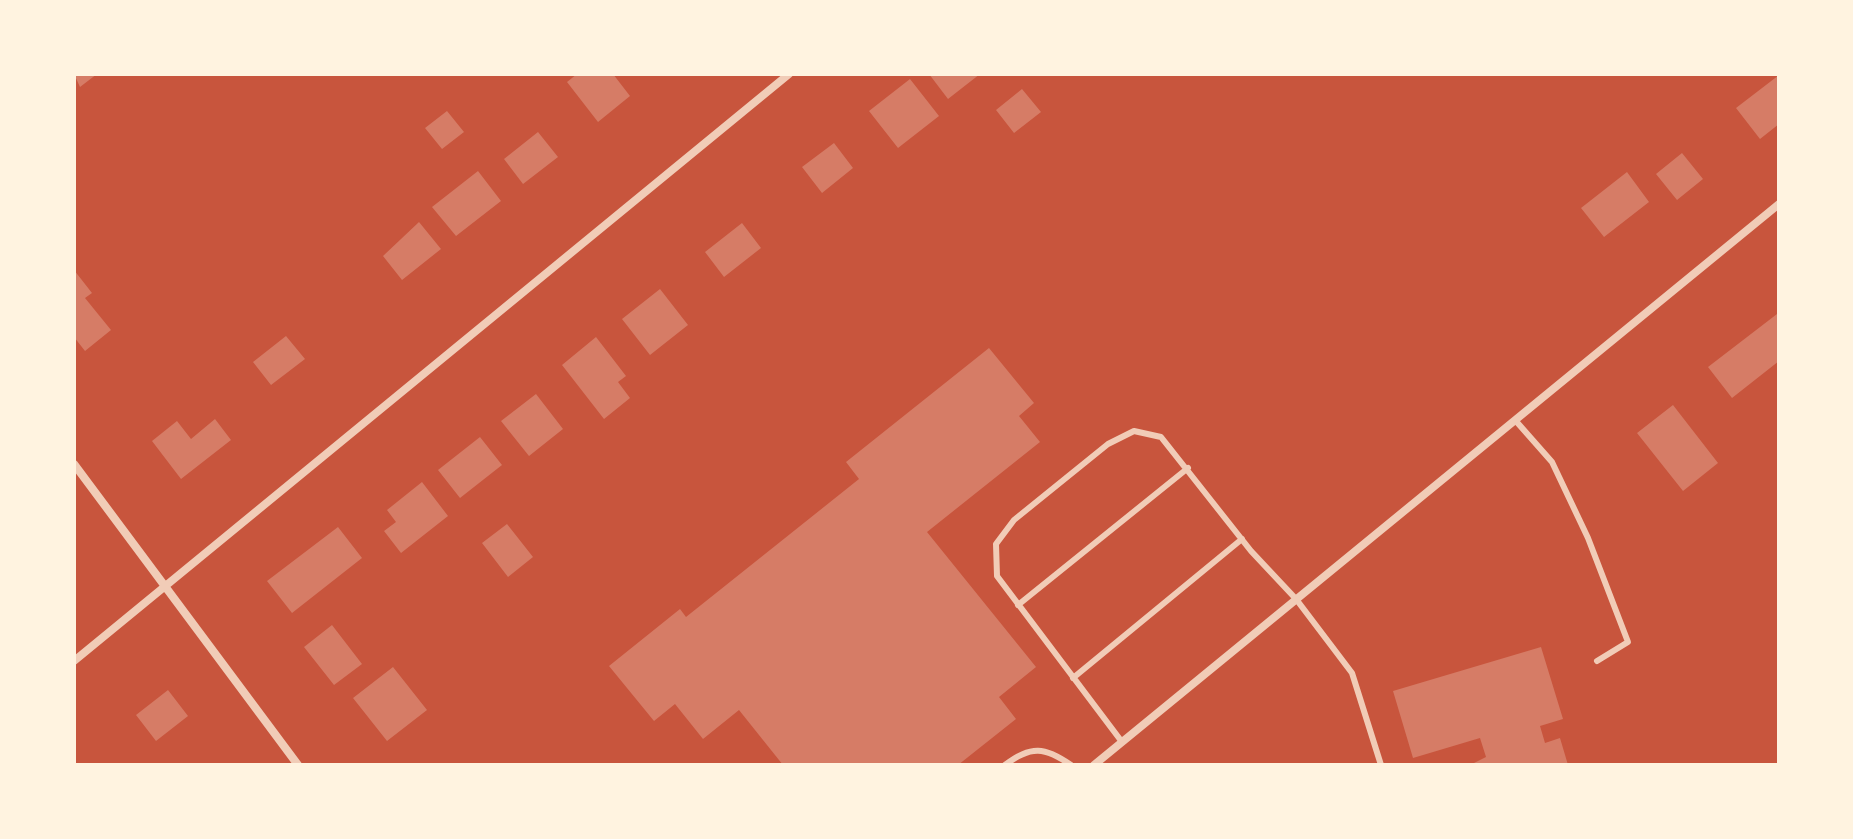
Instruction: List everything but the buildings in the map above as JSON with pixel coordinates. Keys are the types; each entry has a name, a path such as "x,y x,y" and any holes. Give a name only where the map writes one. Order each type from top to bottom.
{"street":[{"path":"74,661 789,74"},
{"path":"1094,765 1779,204"},
{"path":"74,464 298,765"}],"lane":[{"path":"1515,420 1552,462 1588,538 1628,642 1597,661"},
{"path":"1122,742 997,576 996,544 1014,520 1108,444 1134,431 1161,437 1242,539 1296,599 1352,673 1381,765"},
{"path":"1018,605 1188,468"},
{"path":"1073,678 1242,539"},
{"path":"1005,765 1033,749 1050,750 1071,765"}]}
